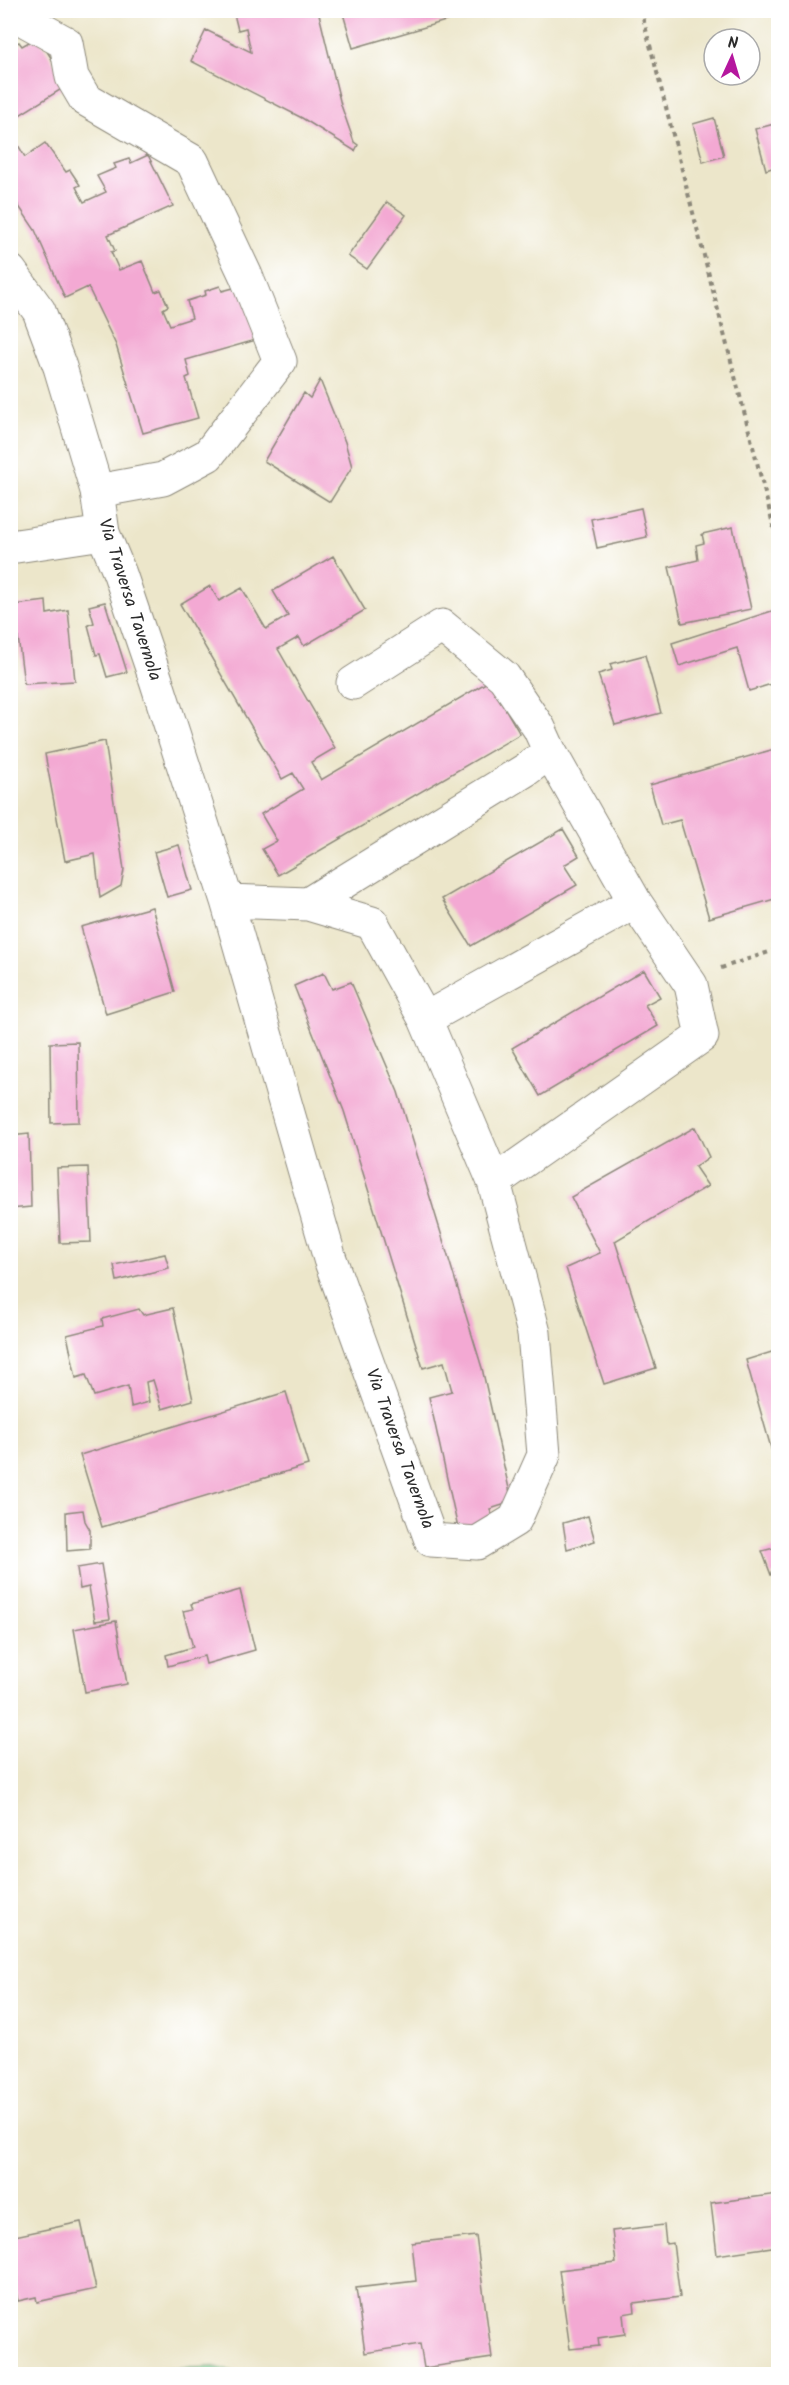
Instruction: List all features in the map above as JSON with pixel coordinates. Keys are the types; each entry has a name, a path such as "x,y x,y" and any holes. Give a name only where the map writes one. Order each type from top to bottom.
{"street":[{"path":"10,12 66,43 72,77 85,99 192,160 246,276 280,361 208,455 163,479 97,491"},
{"name":"Via Traversa Tavernola","path":"10,271 39,311 60,367 97,491 103,533 120,574 226,902 330,1258 431,1540 477,1543 515,1520 544,1455 534,1333 494,1182 425,1019 372,923 308,904 226,902"},
{"path":"10,547 103,533"},
{"path":"353,683 442,626 504,677 539,728 550,752 635,902 692,985 702,1036 494,1182"},
{"path":"308,904 527,769 550,752"},
{"path":"425,1019 635,902"}],"path":[{"path":"641,10 778,544"},
{"path":"692,985 725,965 778,949"}],"green space":[{"path":"214,2367 241,2374 131,2374 130,2371"}],"building":[{"path":"233,10 318,10 341,105 354,142 358,145 355,151 302,118 191,61 206,30 251,52 246,28 238,30"},
{"path":"342,10 480,10 480,11 353,48"},
{"path":"38,37 68,85 10,121 10,46 19,42 22,46"},
{"path":"714,118 724,156 703,162 693,124"},
{"path":"10,123 18,138 15,140 25,157 45,143 66,172 70,170 80,185 76,187 84,202 106,192 97,176 116,168 114,164 129,159 131,163 148,155 173,206 108,235 115,251 111,252 119,270 142,261 155,292 161,290 168,306 163,309 170,325 192,318 187,301 206,295 205,291 220,286 222,291 241,286 256,340 186,360 190,376 186,378 198,418 143,433 116,345 88,287 65,298 35,230 10,193"},
{"path":"778,123 778,166 766,170 755,129"},
{"path":"387,202 406,215 367,269 348,256"},
{"path":"320,380 345,442 352,467 330,502 264,461 304,393 310,398"},
{"path":"641,508 647,537 597,548 591,519"},
{"path":"733,527 751,609 682,623 669,567 698,560 696,545 704,543 702,534"},
{"path":"333,556 365,610 304,646 299,637 278,649 335,748 311,762 321,780 489,681 520,734 278,875 262,849 277,841 261,814 303,789 293,773 282,779 180,604 210,586 219,601 242,588 266,629 288,616 273,591"},
{"path":"46,601 47,614 68,610 75,681 24,684 14,605"},
{"path":"105,602 127,672 107,677 100,654 96,655 88,625 94,623 89,606"},
{"path":"778,609 778,682 749,691 737,648 679,666 672,643"},
{"path":"645,655 661,713 615,725 598,674 612,670 610,664"},
{"path":"105,741 124,870 121,886 100,898 95,854 65,861 45,754"},
{"path":"778,748 778,898 709,918 680,820 661,825 650,785"},
{"path":"563,829 579,856 564,865 577,885 471,946 442,899"},
{"path":"179,845 192,890 167,897 154,852"},
{"path":"152,907 175,992 106,1014 81,927"},
{"path":"644,970 660,997 645,1005 658,1026 540,1096 512,1048"},
{"path":"324,973 332,989 351,982 398,1092 482,1368 512,1502 490,1509 494,1525 459,1533 429,1397 452,1391 444,1362 423,1368 344,1111 294,986"},
{"path":"78,1042 79,1122 51,1123 50,1043"},
{"path":"695,1127 709,1157 695,1167 708,1186 615,1241 656,1368 604,1384 566,1268 600,1253 571,1197"},
{"path":"29,1134 31,1207 10,1209 10,1136"},
{"path":"88,1167 91,1242 60,1243 57,1168"},
{"path":"165,1254 169,1268 117,1281 114,1265"},
{"path":"173,1308 193,1400 162,1409 153,1380 146,1382 149,1402 131,1407 128,1386 94,1396 86,1375 76,1378 67,1335 103,1326 102,1319 139,1309 143,1315"},
{"path":"775,1351 778,1362 778,1453 773,1455 746,1360"},
{"path":"286,1392 308,1465 102,1527 80,1455"},
{"path":"83,1510 90,1530 90,1549 67,1551 66,1512"},
{"path":"588,1516 595,1541 567,1549 563,1523"},
{"path":"778,1547 778,1573 771,1575 762,1551"},
{"path":"101,1564 110,1619 95,1621 89,1587 80,1589 77,1568"},
{"path":"240,1590 255,1650 206,1664 204,1656 168,1666 166,1655 193,1647 183,1611 193,1609 191,1604"},
{"path":"116,1621 127,1684 85,1692 74,1629"},
{"path":"778,2194 778,2246 717,2255 711,2203"},
{"path":"81,2222 96,2289 37,2302 36,2297 18,2301 10,2265 10,2237"},
{"path":"664,2225 666,2244 673,2243 680,2297 634,2303 635,2312 623,2314 625,2334 598,2338 599,2346 570,2349 559,2270 616,2263 612,2231"},
{"path":"476,2236 492,2358 424,2368 420,2344 365,2353 356,2288 416,2281 412,2243"}]}
